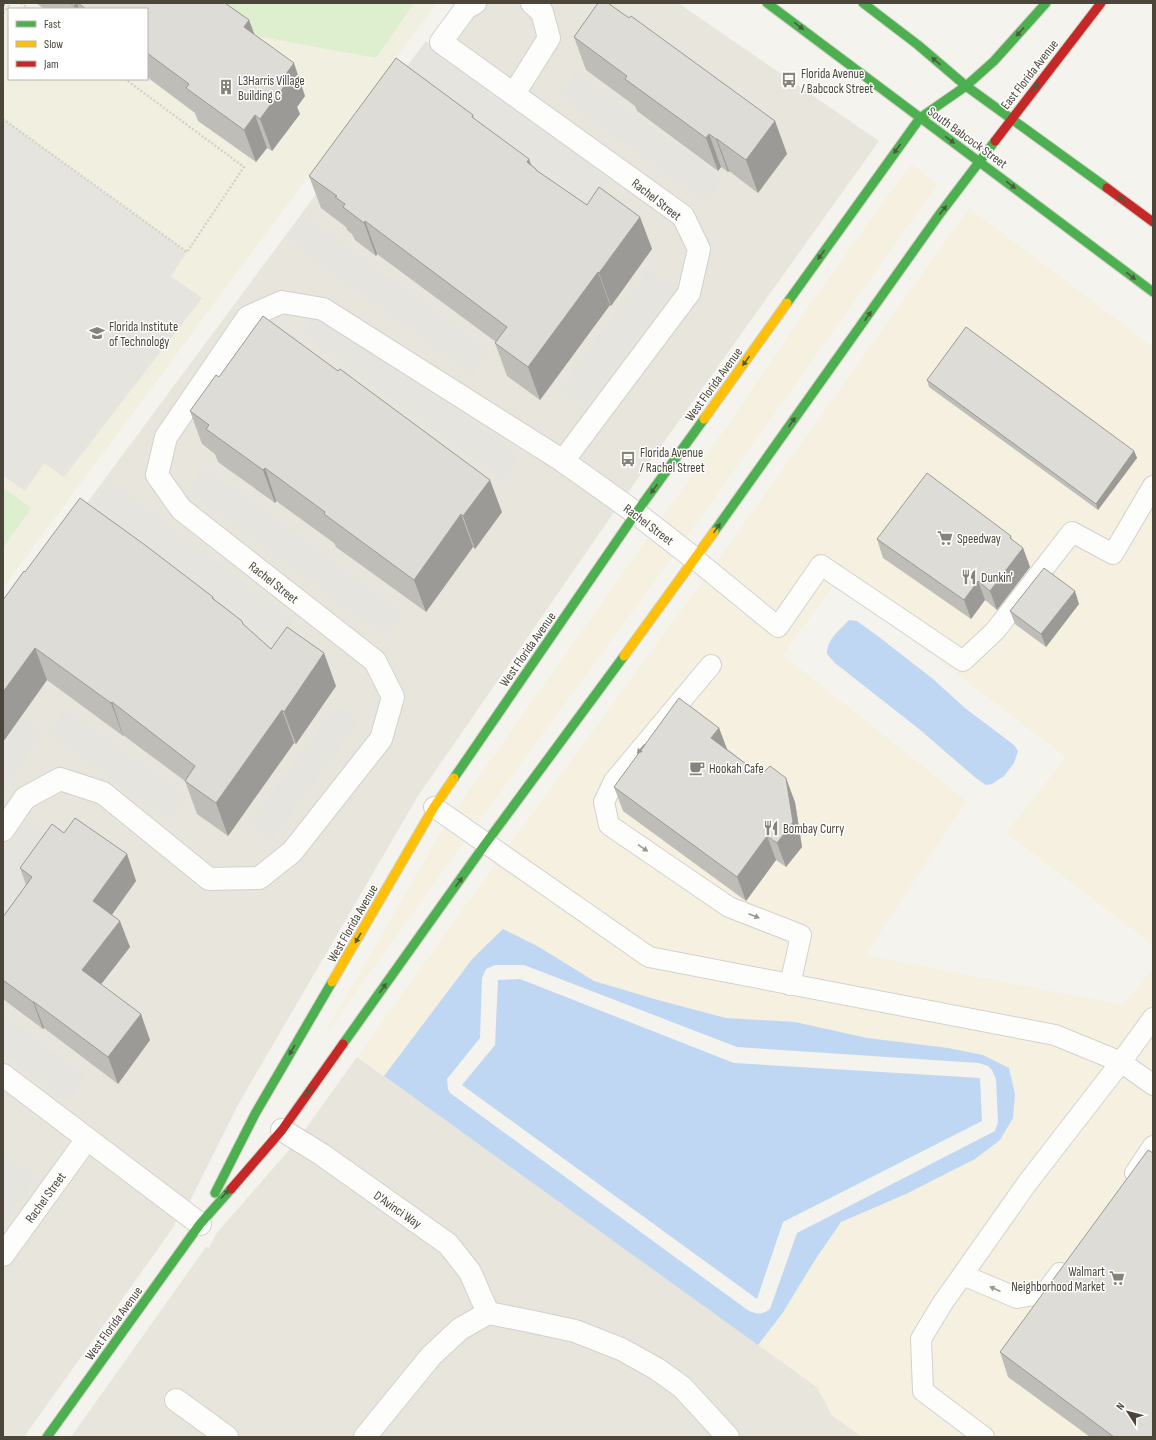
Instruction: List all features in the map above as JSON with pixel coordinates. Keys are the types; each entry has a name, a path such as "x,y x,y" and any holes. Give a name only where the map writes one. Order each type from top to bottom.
{"street":[{"name":"Rachel Street","path":"475,3 466,8 441,42 683,216 699,249 689,294 563,461"},
{"path":"514,94 549,38 542,12 532,3"},
{"name":"South Babcock Street","path":"768,3 1153,292"},
{"path":"863,3 918,45 966,86 1153,222"},
{"path":"920,118 966,86 994,61 1046,3"},
{"name":"East Florida Avenue","path":"980,162 1011,118 1101,3"},
{"name":"West Florida Avenue","path":"200,1224 255,1114 434,806 636,513 920,118"},
{"name":"West Florida Avenue","path":"47,1437 200,1224 282,1130 486,843 694,559 939,216 980,162"},
{"name":"Rachel Street","path":"3,830 25,798 60,779 103,793 209,879 259,878 292,852 380,739 393,697 375,661 181,509 157,475 166,437 248,317 282,302 323,309 563,461 636,513 694,559"},
{"path":"3,1075 200,1224"},
{"name":"D'Avinci Way","path":"282,1130 321,1154 448,1244 470,1272 488,1313"},
{"name":"Rachel Street","path":"3,1255 87,1139"},
{"path":"365,1437 431,1356 460,1329 488,1313 575,1331 621,1350 657,1369 682,1387 728,1437"},
{"path":"176,1400 227,1437"}],"lane":[{"path":"694,559 778,627 821,565 963,661 995,631 1072,532 1113,554 1153,486"},
{"path":"711,665 614,781 604,802 609,825 729,907 801,935 790,985"},
{"path":"434,806 649,957 1055,1035 1121,1062 1153,1085"},
{"path":"984,1437 923,1391 921,1339 942,1304 1028,1182 1121,1062 1153,1018"},
{"path":"1123,1190 1153,1146"},
{"path":"963,1275 1017,1298 1045,1293 1072,1257"}],"path":[{"path":"3,13 11,3"},
{"path":"3,118 186,252 244,167 126,80"}],"shaded area":[{"name":"Florida Institute of Technology","path":"3,3 437,3 3,588"},
{"path":"458,3 678,3 879,141 621,502 418,796 239,1103 184,1213 174,1224 175,1225 24,1437 3,1437 3,616"},
{"path":"426,41 610,179 590,204 407,66"},
{"path":"576,72 722,179 705,202 559,95"},
{"path":"3,119 187,252 171,276 202,298 64,477 44,463 25,491 3,475"},
{"path":"911,164 938,184 679,548 471,832 326,1034 325,1033 448,820 730,422 803,314"},
{"path":"969,208 1153,347 1153,945 1006,833 1066,757 836,582 783,655 967,801 865,955 1123,1005 1153,968 1153,1437 862,1437 832,1415 817,1387 758,1345 782,1314 815,1260 841,1222 906,1193 975,1159 1000,1140 1015,1094 1009,1068 983,1055 867,1038 795,1022 726,1018 594,981 539,947 503,929 473,958 384,1076 357,1057 502,855 720,557"},
{"path":"302,214 489,351 472,375 285,238"},
{"path":"649,269 673,287 584,406 560,388"},
{"path":"319,311 519,457 503,480 302,333"},
{"path":"205,467 403,615 386,638 187,490"},
{"path":"110,481 295,621 278,643 93,503"},
{"path":"336,706 359,722 271,841 248,824"},
{"path":"65,709 187,796 170,820 48,733"},
{"path":"22,719 43,733 3,789 3,746"},
{"path":"27,819 54,839 3,911 3,854"},
{"path":"3,1016 86,1077 68,1101 3,1052"},
{"path":"357,1057 817,1387 832,1415 862,1437 71,1437 206,1247 209,1248 216,1234 296,1142"},
{"path":"8,1156 36,1177 3,1222 3,1163"}],"green space":[{"path":"223,3 414,3 376,58 251,35"},
{"path":"3,488 31,508 3,548"}],"water":[{"path":"849,620 857,621 879,637 933,679 965,708 1014,745 1018,751 1014,763 1004,776 992,784 986,785 977,779 919,729 835,663 827,654 829,644 834,636"},
{"path":"503,929 539,947 594,981 726,1018 795,1022 867,1038 948,1048 983,1055 1009,1068 1015,1094 1013,1118 1000,1140 975,1159 906,1194 841,1222 815,1260 782,1314 758,1345 384,1076 473,958","holes":["495,965 524,965 737,1047 979,1063 988,1066 992,1070 996,1079 998,1122 995,1131 797,1233 770,1309 760,1313 749,1311 450,1093 447,1079 480,1038 482,978 486,969"]},
{"path":"520,979 734,1063 980,1078 982,1121 783,1222 757,1299 462,1085 495,1045 498,980"}],"building":[{"name":"L3Harris Village Building C","path":"78,3 225,3 249,20 244,27 294,63 283,78 288,81 260,119 255,115 244,130 186,88 189,84 148,54 148,8 85,8"},
{"path":"598,3 608,3 629,18 631,16 775,121 746,160 709,134 706,138 625,79 627,76 574,37"},
{"path":"396,58 529,159 527,162 536,170 587,205 599,187 640,217 528,367 495,343 507,327 365,221 364,223 343,207 345,204 335,197 337,196 309,176"},
{"path":"263,316 338,371 340,369 490,480 463,516 461,514 414,580 324,514 325,512 265,468 263,470 206,429 209,425 190,411 216,375 219,377"},
{"path":"966,327 1134,451 1096,504 927,380"},
{"path":"927,473 1011,536 1010,538 1023,548 990,591 978,581 964,600 877,539"},
{"path":"80,498 213,597 212,598 242,621 243,624 271,649 287,627 324,653 284,712 282,710 216,803 185,781 195,766 112,702 111,703 35,648 3,692 3,600"},
{"path":"1044,568 1075,591 1041,634 1010,611"},
{"path":"679,698 719,728 711,738 761,775 770,766 786,778 793,822 777,843 767,836 737,877 614,787"},
{"path":"75,818 127,854 93,901 120,921 82,970 141,1014 108,1057 3,980 3,917 32,877 20,868 52,824 64,833"},
{"name":"Walmart Neighborhood Market","path":"1148,1150 1153,1153 1153,1437 1114,1437 1000,1352"}],"traffic: fast":[{"path":"767,3 1153,292"},
{"path":"863,3 918,45 966,86 1107,188"},
{"path":"787,303 920,118 966,86 994,61 1046,3"},
{"path":"714,532 939,215 995,141"},
{"path":"454,778 636,513 704,419"},
{"path":"343,1044 486,843 624,656"},
{"path":"215,1193 255,1114 332,982"},
{"path":"47,1437 200,1224 231,1189"}],"traffic: slow":[{"path":"704,419 787,303"},
{"path":"624,656 714,532"},
{"path":"332,982 434,807 454,778"}],"traffic: jam":[{"path":"995,141 1101,3"},
{"path":"1107,188 1153,222"},
{"path":"231,1189 282,1130 343,1044"}],"place":[{"name":"Florida Avenue / Babcock Street","path":"789,80"},
{"name":"L3Harris Village Building C","path":"226,87"},
{"name":"Florida Institute of Technology","path":"97,333"},
{"name":"Florida Avenue / Rachel Street","path":"628,459"},
{"name":"Speedway","path":"945,538"},
{"name":"Dunkin'","path":"969,577"},
{"name":"Hookah Cafe","path":"697,768"},
{"name":"Bombay Curry","path":"771,828"},
{"name":"Walmart Neighborhood Market","path":"1117,1278"}]}
